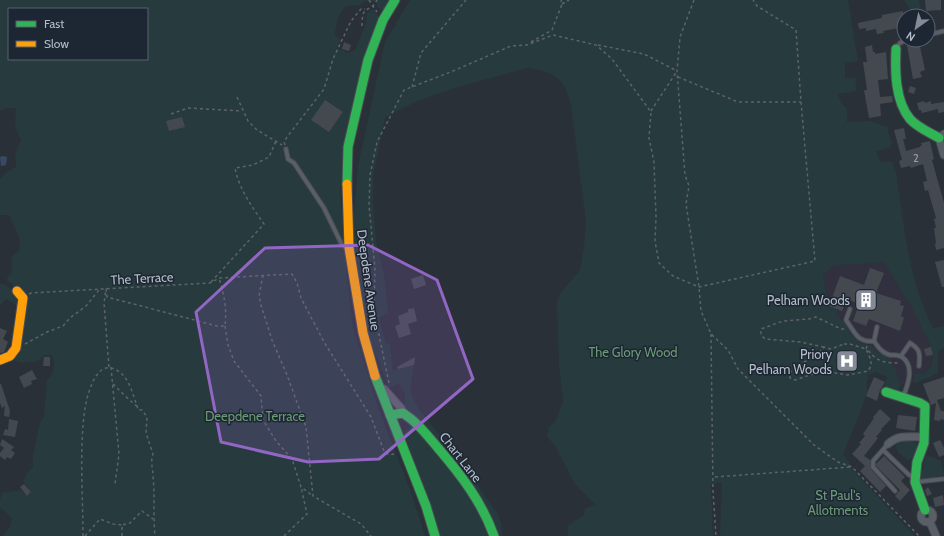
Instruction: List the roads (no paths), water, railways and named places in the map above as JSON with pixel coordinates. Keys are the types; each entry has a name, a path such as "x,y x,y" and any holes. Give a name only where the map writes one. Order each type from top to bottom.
{"main road":[{"name":"Deepdene Avenue","path":"395,0 383,20 368,60 348,147 347,194 349,248 363,333 374,374 426,506 435,536"},
{"path":"896,49 896,83 906,111 916,125 942,136"},
{"path":"0,360 9,357 14,353 16,348 20,295"},
{"path":"886,392 925,406 924,437 922,449 917,462 915,480 925,510"},
{"path":"390,415 404,413"},
{"name":"Chart Lane","path":"404,413 413,419 423,430 461,476 487,519 494,536"}],"street":[{"path":"942,136 944,155"},
{"path":"374,374 404,413"},
{"path":"885,447 893,439 900,436 924,437"},
{"path":"925,510 921,518 925,522 930,522 936,536"}],"lane":[{"path":"286,149 288,159 294,163 324,208 342,245 349,248"},
{"path":"850,309 846,320 860,339 865,342 874,341"},
{"path":"877,327 874,341 880,350 888,354 901,356 908,364 910,375 902,398"},
{"path":"901,356 910,343 918,348 920,355 919,366"},
{"path":"895,490 873,467 872,464 885,447 915,480 935,481 943,479"}],"water":[{"path":"0,157 7,157 6,165 1,166"}],"place":[{"name":"Pelham Woods","path":"866,300"},
{"name":"Priory Pelham Woods","path":"847,361"}],"park label":[{"name":"The Glory Wood","path":"633,352"},
{"name":"Deepdene Terrace","path":"255,416"},
{"name":"St Paul's Allotments","path":"838,502"}]}
